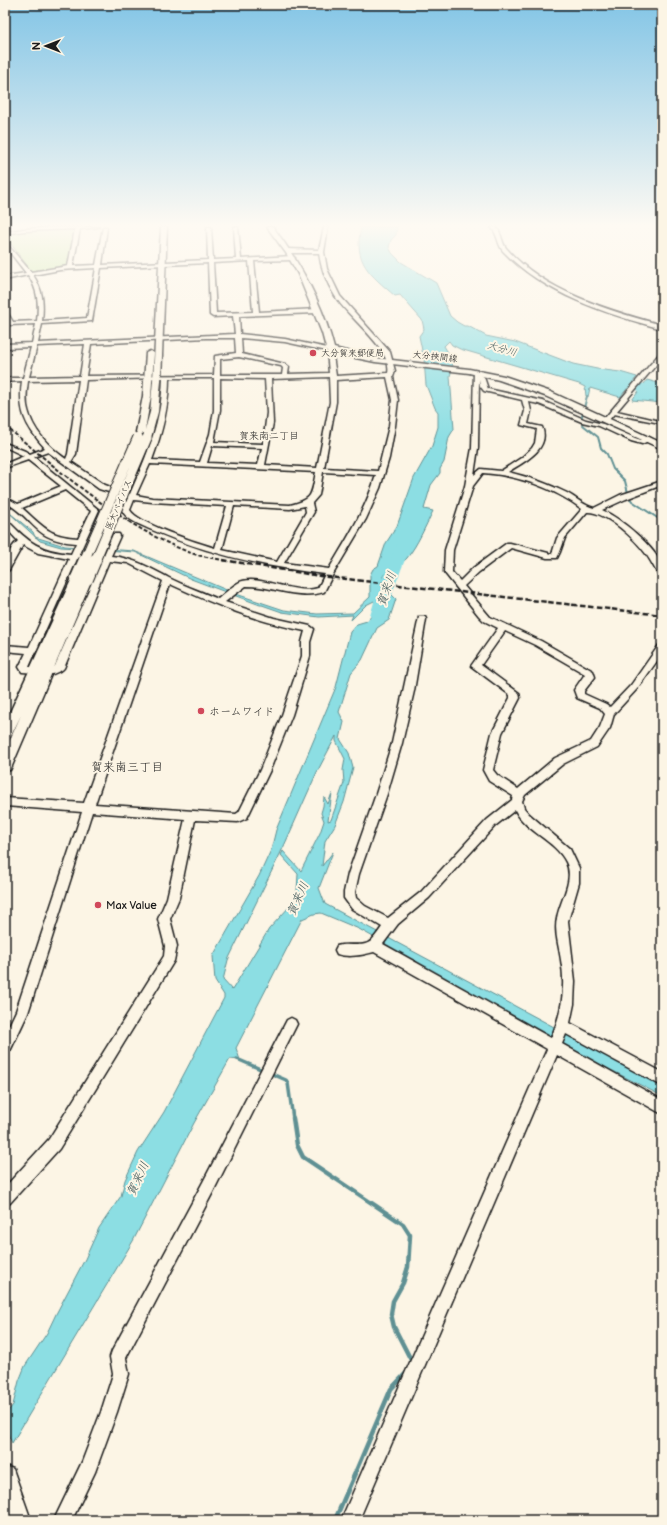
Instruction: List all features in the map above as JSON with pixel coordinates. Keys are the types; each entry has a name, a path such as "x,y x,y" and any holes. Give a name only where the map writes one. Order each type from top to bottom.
{"main road":[{"name":"医大バイパス","path":"142,438 155,298"},
{"name":"医大バイパス","path":"5,766 41,671 154,412 162,376 159,339 159,298"},
{"path":"310,298 326,333 330,350"},
{"name":"大分挾間線","path":"330,350 394,362 474,372 530,387 662,446"},
{"name":"医大バイパス","path":"5,737 41,671"},
{"path":"5,1477 20,1520"}],"street":[{"path":"5,346 34,345 151,339 238,336 275,339 330,350 333,376 333,402 315,495 308,503 290,507 152,500 132,497 98,485 67,463 49,449 34,430 25,413 23,397 25,381 34,345 42,310 40,298"},
{"path":"5,313 10,324 90,320 94,298"},
{"path":"212,298 213,316 316,311"},
{"path":"255,298 256,314"},
{"path":"219,603 240,585 247,582 302,592 315,592 321,590 328,575 366,512 385,458 394,411 395,400 391,375 394,362 384,348 340,298"},
{"path":"579,298 623,316 662,327"},
{"path":"236,314 239,355"},
{"path":"623,316 662,321"},
{"path":"67,463 72,454 88,342"},
{"path":"606,420 662,354"},
{"path":"203,464 210,444 217,410 217,357 239,355 284,366 286,367 285,377"},
{"path":"474,372 482,378 483,386 488,391 541,402 584,421 601,425 633,440 642,442 649,439"},
{"path":"474,372 476,436 469,486 449,550 448,572 482,614 503,627 538,644 590,673 590,677 579,690 580,696 603,706 610,713"},
{"path":"5,380 25,381 148,376 285,377 391,375"},
{"path":"162,376 165,400 161,423 157,438 126,510 130,516 174,537 218,551 279,565 331,572"},
{"path":"261,467 271,414 268,377"},
{"path":"504,472 532,454 540,439 540,428 524,425 528,411 525,398"},
{"path":"614,411 658,422"},
{"path":"210,444 266,446"},
{"path":"5,445 20,451 29,457 95,510 24,669 56,671 59,668 116,536"},
{"path":"5,466 49,449"},
{"path":"147,462 380,473"},
{"path":"469,486 480,472 504,472 538,483 566,497 587,510 596,510 623,497 662,483"},
{"path":"18,507 66,487"},
{"path":"5,499 18,507 48,534 61,540 81,541"},
{"path":"279,565 310,512 308,503"},
{"path":"218,551 231,504"},
{"path":"459,586 476,570 508,546 515,546 547,556 554,556 556,554 558,544 566,531 587,510"},
{"path":"596,510 622,526 645,548 662,574"},
{"path":"5,523 23,541 40,550 54,554 107,558 129,562 219,603 265,619 310,629 306,642 306,656 282,728 265,770 243,814 236,818 5,802"},
{"path":"5,570 18,545 23,541"},
{"path":"5,1047 22,1013 88,808 167,580"},
{"path":"390,925 359,908 352,901 349,893 353,876 383,791 394,751 409,691 422,618"},
{"path":"350,1520 563,1026 569,1007 570,996 568,966 562,936 562,919 574,883 573,866 569,857 559,845 521,812 518,798 493,778 488,770 498,733 516,698 510,689 476,666 503,627"},
{"path":"341,950 360,950 375,946 390,925 425,895 491,823 518,798 559,761 594,744 602,734 610,713 634,687 662,647"},
{"path":"5,648 32,650"},
{"path":"5,1198 54,1144 170,957 171,946 164,919 173,898 191,816"},
{"path":"375,946 662,1107"},
{"path":"63,1520 89,1466 110,1412 121,1374 118,1357 208,1187 291,1024"},
{"path":"563,1026 662,1079"}],"water":[{"path":"403,298 442,298 450,316 464,326 468,326 486,336 515,342 573,364 620,372 637,377 620,397 590,388 588,397 586,396 585,387 579,384 460,349 452,345 449,341 444,346 449,354 453,366 450,376 454,429 449,437 444,462 440,469 440,473 431,485 424,509 433,511 411,553 404,561 385,573 383,576 381,589 390,593 396,599 389,620 377,628 362,660 351,673 339,712 344,722 340,739 349,753 353,768 344,802 335,825 325,841 322,866 333,852 319,888 325,904 662,1085 662,1096 611,1070 359,929 321,913 302,919 236,1048 240,1060 230,1059 194,1123 133,1241 12,1443 5,1427 5,1415 13,1405 19,1381 25,1366 47,1333 85,1259 99,1228 121,1196 125,1180 138,1152 164,1112 224,998 224,995 215,981 213,956 259,876 271,850 276,830 336,687 350,632 357,624 367,621 378,606 374,601 366,605 351,620 353,615 319,617 282,612 191,579 135,552 61,547 40,541 36,537 65,546 134,551 236,594 284,610 317,614 353,613 370,597 370,575 373,569 378,566 386,543 397,526 414,478 432,446 438,427 438,412 426,385 424,360 419,336 424,329 422,320","holes":["336,736 336,741 345,759 343,770 344,783 331,820 328,821 332,793 328,804 324,797 321,813 324,821 320,833 301,871 283,851 281,855 298,874 297,891 291,905 269,929 232,990 223,980 228,960 284,846 317,772"]},
{"path":"647,380 662,384 662,403 632,400"},
{"path":"5,509 33,532 35,536"}],"waterway":[{"name":"大分川","path":"605,379 662,392"},
{"path":"587,396 581,420 583,425 598,437 601,448 607,454 613,469 625,481 629,497 632,501 662,521"},
{"name":"賀来川","path":"378,616 386,588 404,544"},
{"path":"237,1059 286,1080 288,1083 293,1119"},
{"path":"293,1118 297,1145 303,1157 403,1224 410,1235 408,1267 403,1283 393,1301 391,1314 394,1327 412,1362"},
{"path":"335,1520 391,1389 407,1372"}],"railway":[{"path":"5,426 93,497 140,528 165,542 191,553 227,561"},
{"path":"223,560 320,576 662,615"}],"place":[{"name":"大分賀来郵便局","path":"313,353"},
{"name":"ホームワイド","path":"201,711"},
{"name":"Max Value","path":"98,905"}],"district":[{"name":"賀来南二丁目","path":"269,436"},
{"name":"賀来南三丁目","path":"127,767"}]}
